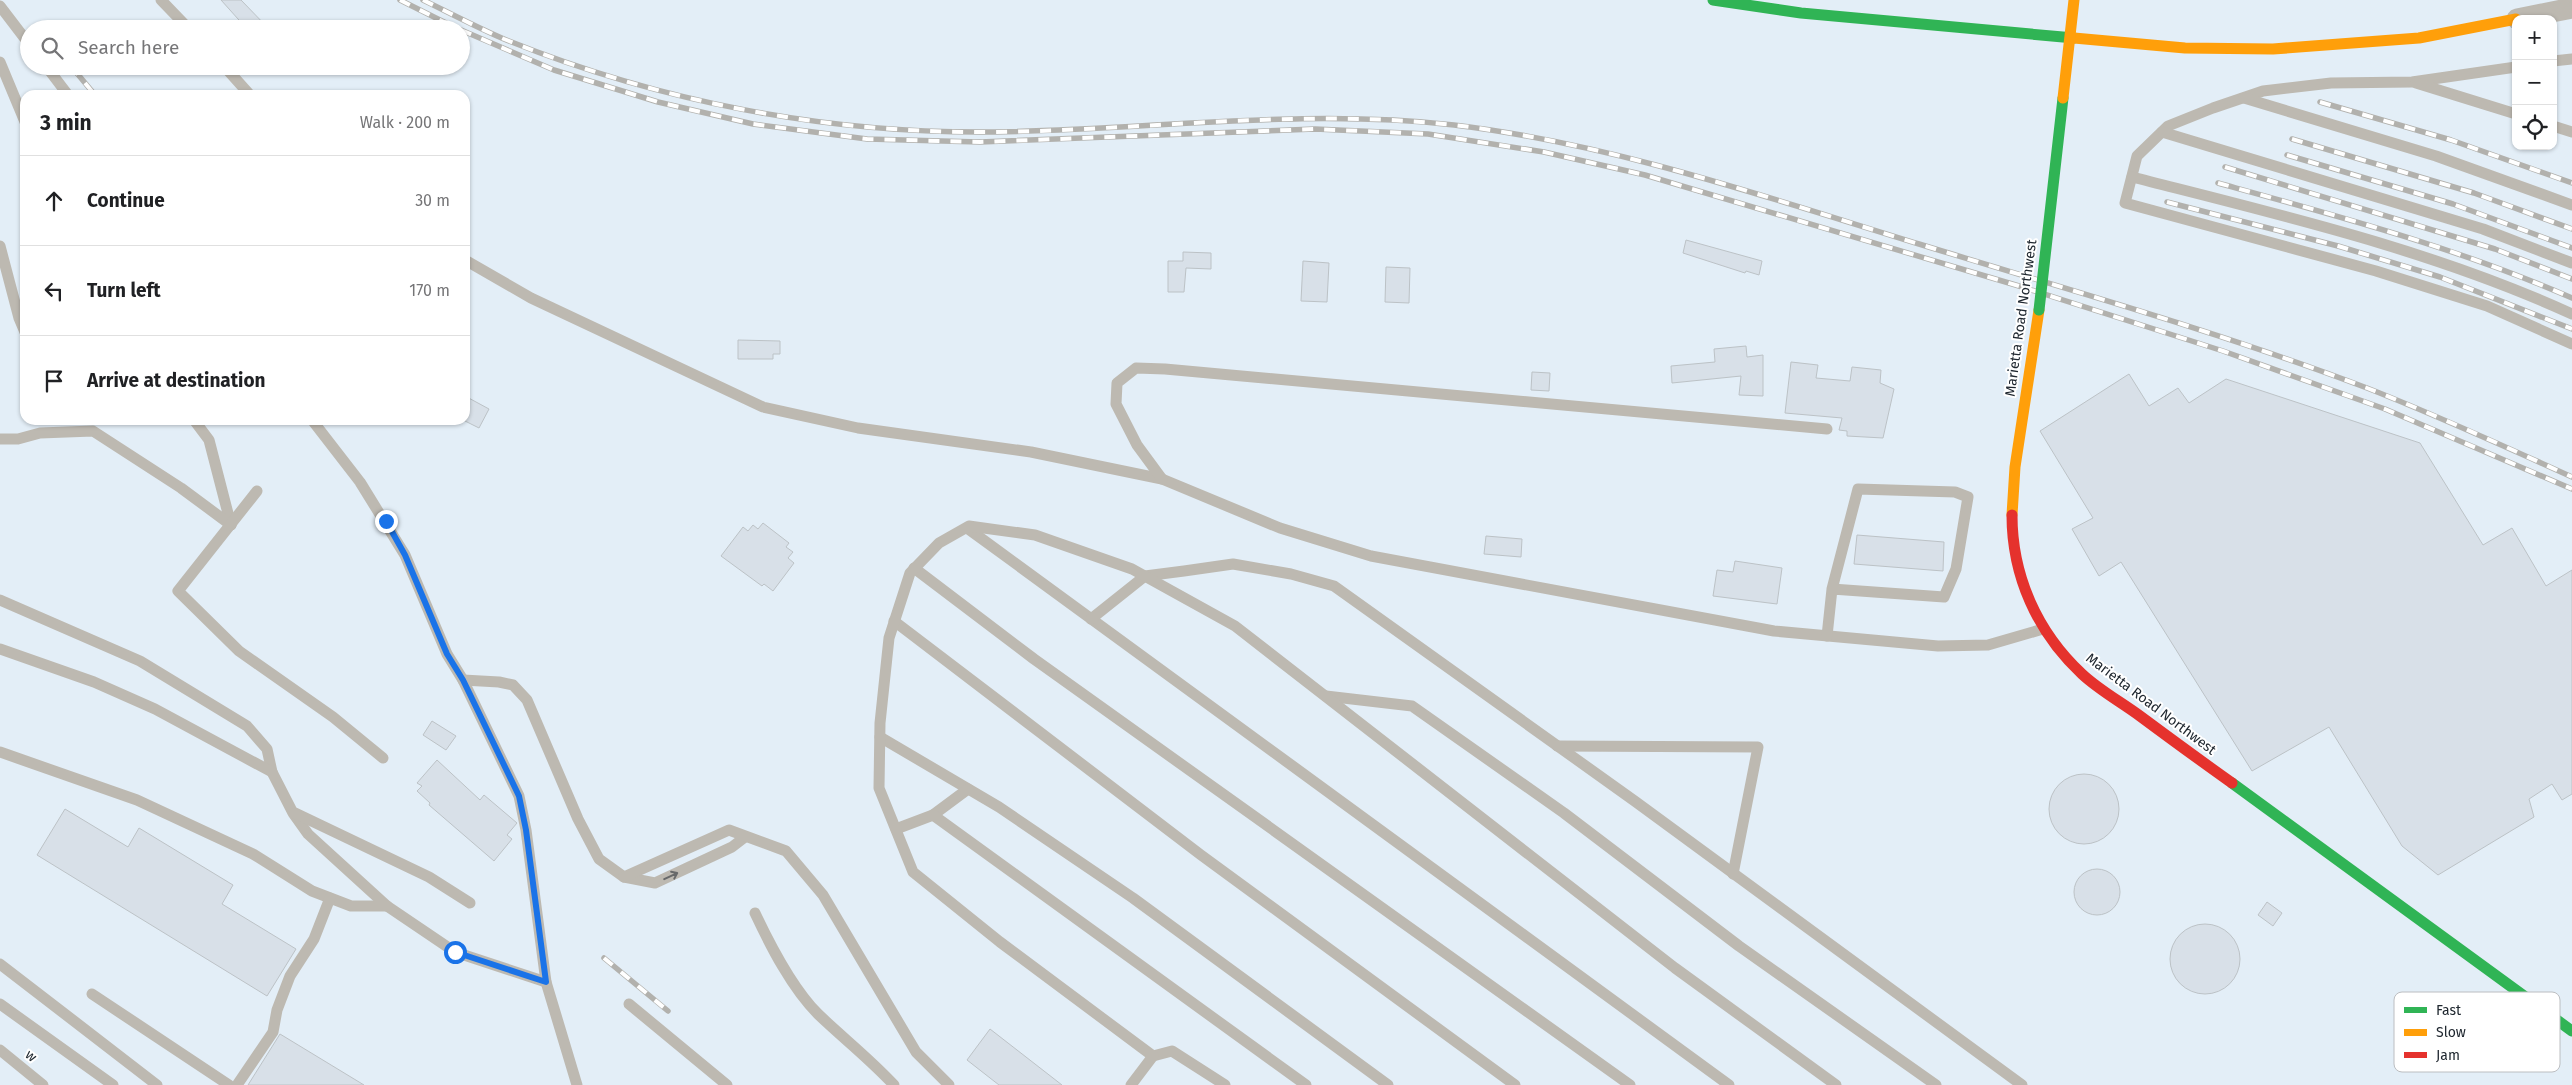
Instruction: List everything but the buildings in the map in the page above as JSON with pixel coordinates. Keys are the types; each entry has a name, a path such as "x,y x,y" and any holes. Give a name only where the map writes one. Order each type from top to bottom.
{"street":[{"path":"1712,0 1801,13 2185,48 2273,49 2420,38 2512,20"},
{"name":"Marietta Road Northwest","path":"2074,0 2039,310 2011,491 2010,534 2019,577 2030,604 2043,629 2061,653 2082,674 2518,992"},
{"path":"2536,15 2572,8"},
{"name":"Marietta Road Northwest","path":"2560,1022 2572,1031"}],"lane":[{"path":"161,0 180,20"},
{"path":"0,6 20,32"},
{"path":"2557,61 2572,59"},
{"path":"0,62 20,110"},
{"path":"2512,68 2412,82 2331,83 2263,91 2168,126 2137,156 2125,203 2376,271 2487,306 2572,344"},
{"path":"53,75 64,90"},
{"path":"232,75 246,90"},
{"path":"2412,82 2512,113"},
{"path":"2244,98 2436,156 2572,205"},
{"path":"2557,127 2572,132"},
{"path":"2162,132 2483,229 2572,263"},
{"path":"2132,177 2302,220 2406,250 2543,301 2572,314"},
{"path":"0,246 20,320"},
{"path":"470,263 531,298 763,407 858,428 1031,452 1162,479 1280,528 1371,556 1747,628 1938,646 1988,645 2043,629"},
{"path":"1162,479 1137,446 1116,404 1117,383 1136,368 1166,369 1827,429"},
{"path":"65,425 68,432"},
{"path":"198,425 208,440 231,525"},
{"path":"316,425 360,482 386,521 405,555 447,654 463,680 519,796 526,830 546,982 577,1085"},
{"path":"0,439 18,439 40,432 93,431 181,488 231,525"},
{"path":"1827,636 1832,589 1858,489 1955,492 1968,497 1956,569 1944,597 1832,589"},
{"path":"257,491 178,591 239,651 332,717 383,758"},
{"path":"967,528 1729,1085"},
{"path":"1153,1056 1000,942 913,872 879,788 880,737 889,638 910,572 939,543 967,528 1035,535 1132,569 1235,626 1675,968 1836,1085"},
{"path":"1091,619 1145,576 1233,564 1290,574 1334,586 1558,746 2022,1085"},
{"path":"914,568 1034,659 1630,1085"},
{"path":"0,600 140,661 247,726 267,749 272,772 293,813 308,834 387,906 455,952 546,982"},
{"path":"894,621 1201,855 1515,1085"},
{"path":"0,649 94,682 155,709 272,772"},
{"path":"463,680 514,685 527,700 578,819 599,859 624,877 655,883 732,847 745,837"},
{"path":"1325,695 1412,706 1564,813 1740,946 1936,1085"},
{"path":"880,737 999,807 1133,898 1388,1085"},
{"path":"1558,746 1758,747 1733,874"},
{"path":"0,752 136,800 253,854 312,891 351,906 387,906"},
{"path":"896,829 933,815 968,789"},
{"path":"293,813 429,877 470,903"},
{"path":"933,815 1306,1085"},
{"path":"624,877 729,830 786,851 823,895 916,1052 949,1085"},
{"path":"237,1085 273,1032 277,1010 290,976 314,939 330,898"},
{"path":"755,913 774,954 817,1013 873,1062 894,1085"},
{"path":"0,964 157,1085"},
{"path":"92,994 229,1085"},
{"path":"0,1004 113,1085"},
{"path":"629,1004 727,1085"},
{"name":"w","path":"0,1050 42,1085"},
{"path":"1130,1085 1153,1056 1172,1052 1225,1085"}],"shaded area":[{"path":"0,0 2572,0 2572,1085 0,1085"}],"railway":[{"path":"400,0 440,20"},
{"path":"423,0 463,20"},
{"path":"470,24 504,39 563,61 684,97 745,110 869,127 995,132 1282,119 1397,120 1454,125 1572,145 1689,174 1747,191 2256,348 2393,398 2572,477"},
{"path":"470,34 554,70 658,102 753,124 867,139 980,142 1315,129 1428,134 1544,152 1645,175 2019,286 2223,351 2385,409 2572,489"},
{"path":"78,75 91,90"},
{"path":"2320,102 2451,140 2572,183"},
{"path":"2292,139 2474,193 2572,229"},
{"path":"2287,155 2453,204 2572,248"},
{"path":"2225,167 2495,249 2572,279"},
{"path":"2218,183 2442,248 2572,298"},
{"path":"2167,202 2338,246 2440,277 2572,329"},
{"path":"604,958 668,1011"}],"traffic: fast":[{"path":"1713,0 1801,13 2074,38"},
{"path":"2039,310 2063,98"},
{"path":"2232,783 2519,992"},
{"path":"2560,1022 2572,1031"}],"traffic: slow":[{"path":"2063,98 2074,0"},
{"path":"2074,38 2185,48 2273,49 2419,38 2512,20"},
{"path":"2012,515 2015,467 2039,310"}],"traffic: jam":[{"path":"2012,515 2013,538 2022,581 2040,621 2066,658 2096,685 2232,783"}],"route":[{"path":"386,521 405,555 447,654 463,680 519,796 526,830 546,982 455,952"}]}
